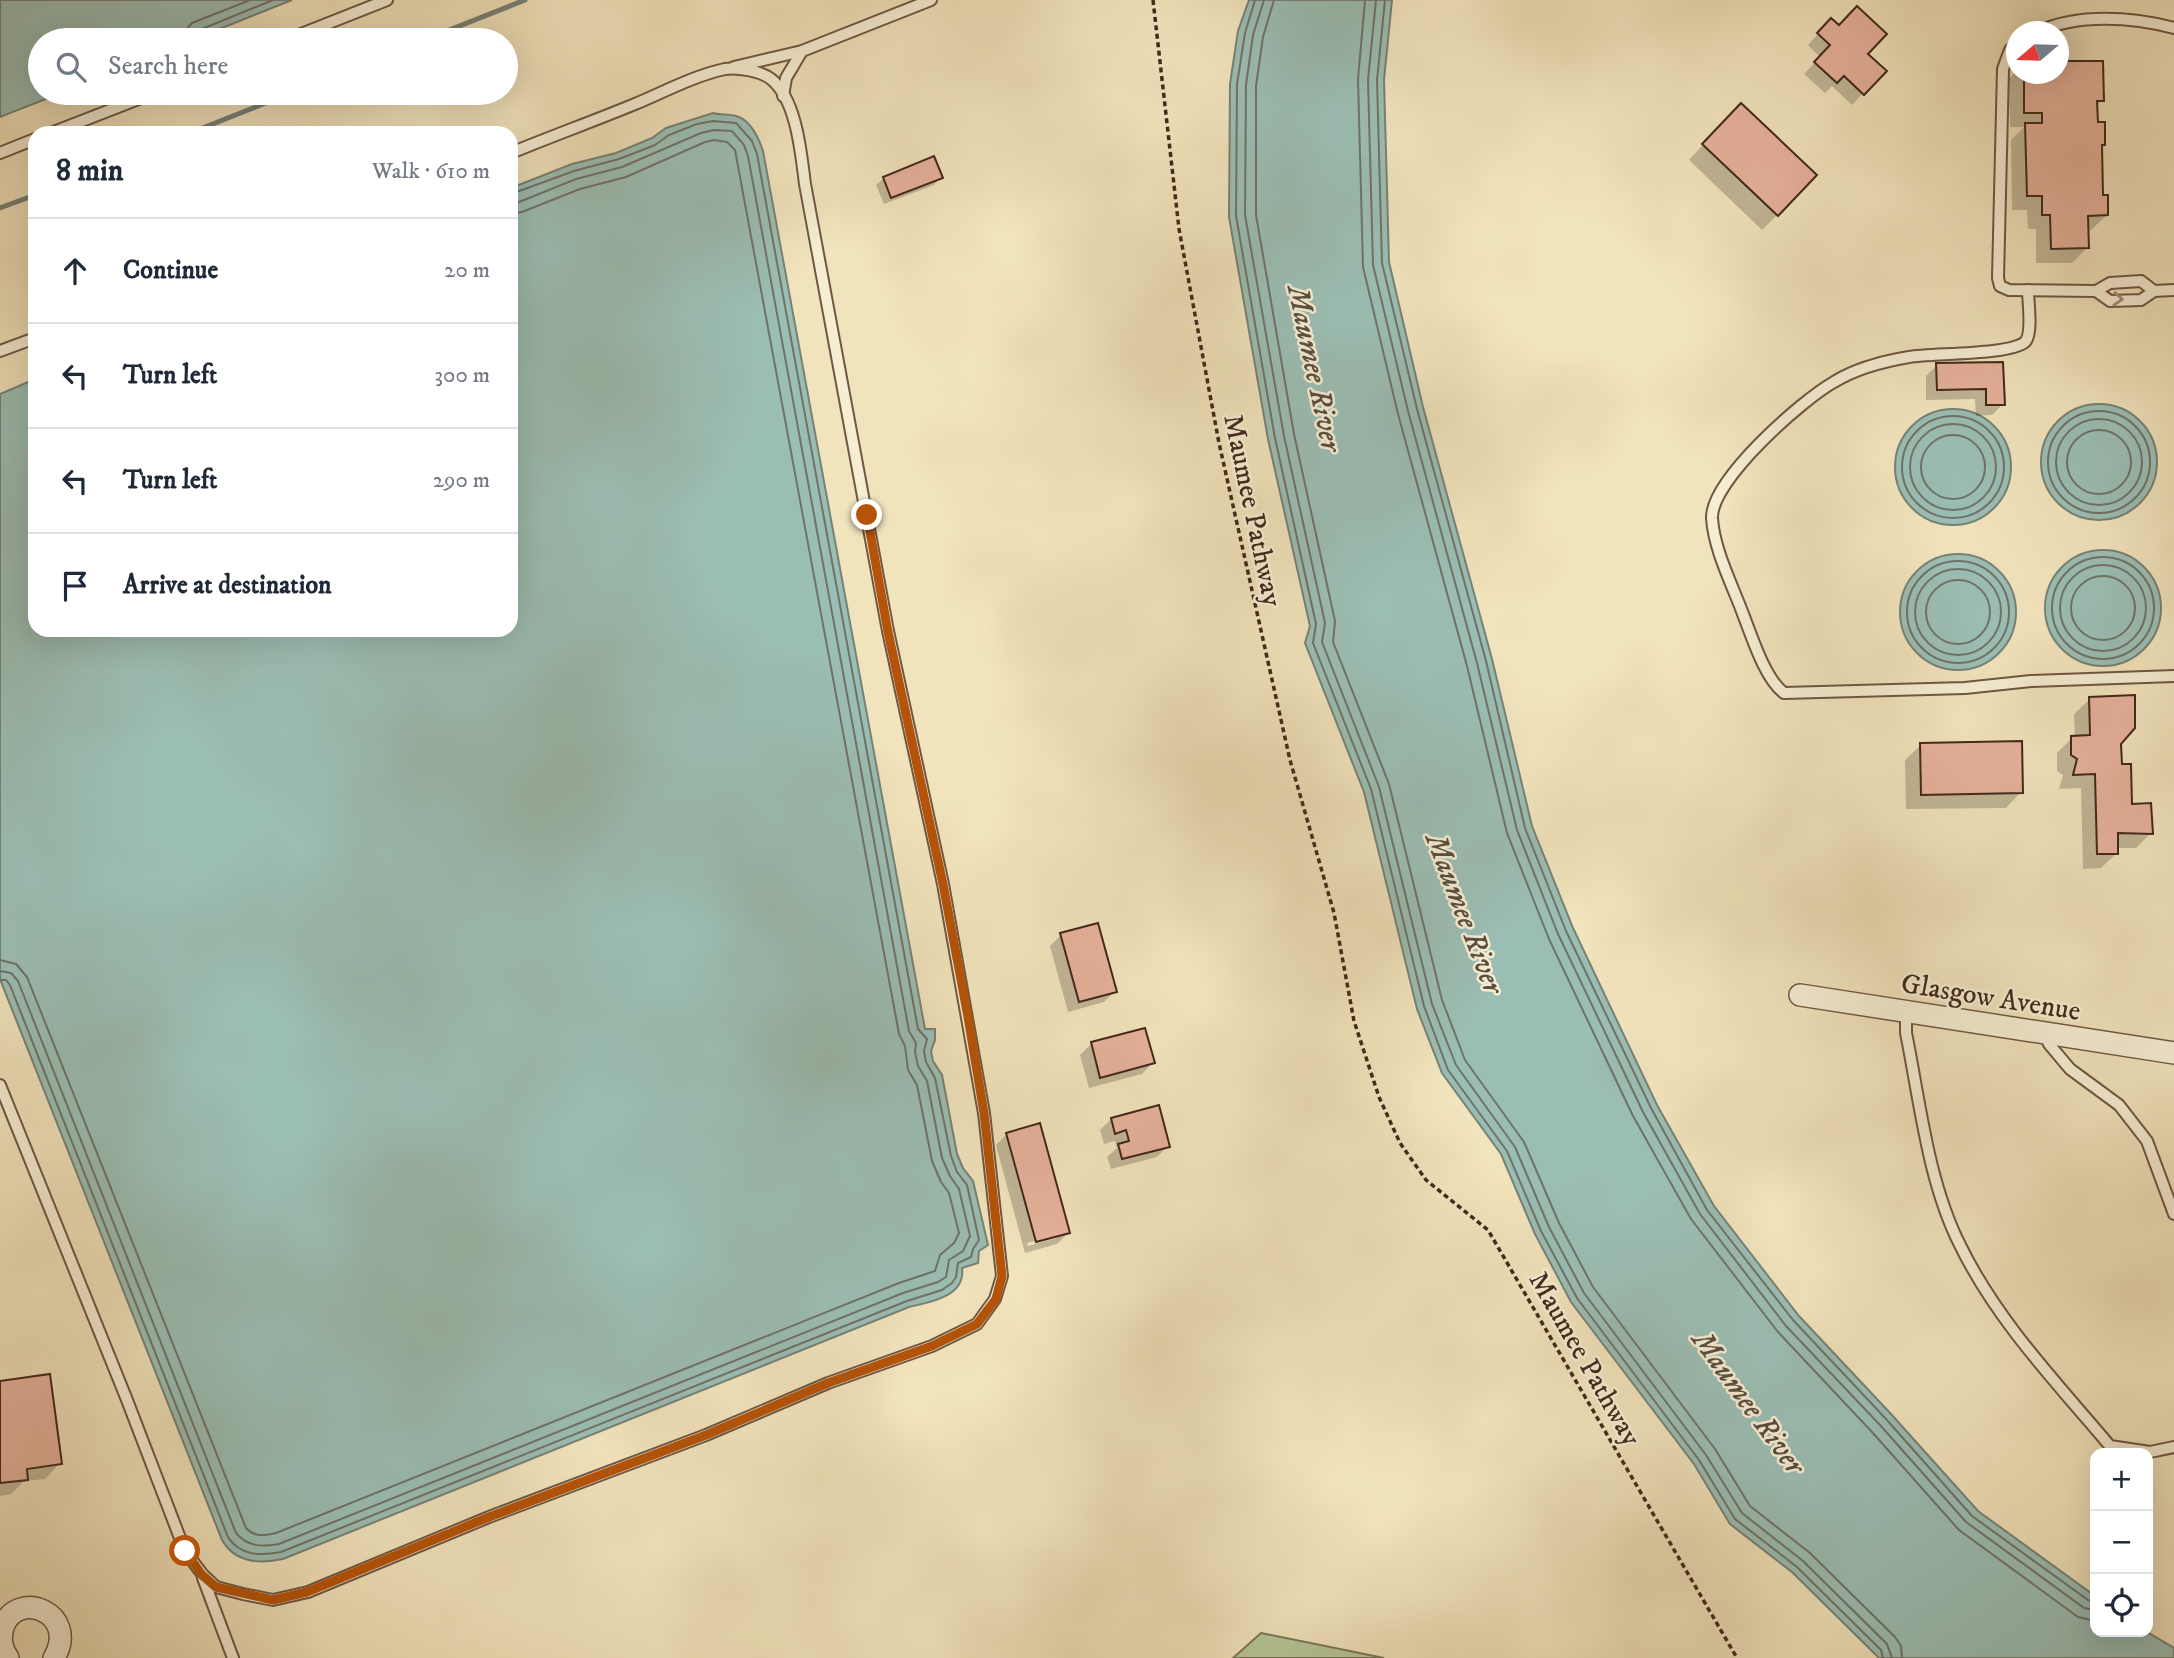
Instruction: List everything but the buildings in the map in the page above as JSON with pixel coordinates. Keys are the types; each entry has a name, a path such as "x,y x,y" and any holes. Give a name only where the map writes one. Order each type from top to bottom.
{"street":[{"name":"Glasgow Avenue","path":"1800,995 2174,1053"},
{"path":"4,1652 1,1635 4,1623 13,1613 25,1608 37,1608 49,1614 57,1623 61,1635 60,1648 54,1658"}],"lane":[{"path":"316,28 387,0"},
{"path":"518,150 677,85 727,69 802,51 931,0"},
{"path":"2069,22 2133,19 2174,28"},
{"path":"783,96 786,78 802,51"},
{"path":"2006,61 2003,69 1998,278 2000,286 2009,290 2096,291 2110,283 2141,281 2154,290 2174,290"},
{"path":"0,1085 185,1551 202,1575 216,1587 273,1600 307,1592 489,1517 706,1435 828,1383 932,1346 977,1324 996,1299 1002,1276 1000,1248 984,1113 968,1017 943,884 888,632 805,184 801,146 783,96 771,79 757,73 727,69"},
{"path":"69,126 123,105"},
{"path":"0,153 28,142"},
{"path":"2028,290 2030,335 2024,343 2006,348 1910,357 1876,365 1836,380 1802,403 1751,453 1721,492 1712,516 1717,546 1761,656 1777,688 1784,694 1965,688 2031,681 2174,676"},
{"path":"2096,291 2110,301 2141,300 2154,290"},
{"path":"0,351 28,341"},
{"path":"1906,1011 1906,1033 1933,1171 1959,1244 1989,1294 2011,1329 2110,1446 2150,1452 2174,1447"},
{"path":"2044,1032 2049,1044 2070,1069 2119,1105 2147,1141 2174,1214"},
{"path":"202,1575 233,1658"}],"path":[{"name":"Maumee Pathway","path":"1153,0 1179,229 1219,443 1290,760 1334,913 1354,1021 1379,1097 1401,1143 1426,1180 1488,1230 1737,1658"}],"green space":[{"path":"1261,1633 1384,1658 1233,1658"}],"water":[{"path":"0,0 292,0 222,28 28,28 28,105 30,105 0,117"},
{"name":"Maumee River","path":"1249,0 1392,0 1384,80 1389,262 1423,407 1492,659 1532,826 1573,928 1657,1105 1714,1206 1799,1316 1978,1511 2090,1592 2090,1637 2153,1636 2174,1648 2174,1658 1879,1658 1792,1572 1730,1524 1694,1464 1571,1302 1535,1234 1501,1154 1442,1073 1417,1009 1364,792 1305,643 1310,626 1268,439 1229,217 1230,84 1238,31"},
{"path":"713,113 736,116 750,126 763,151 925,1029 935,1029 931,1051 933,1061 942,1075 957,1154 973,1181 988,1245 979,1251 978,1263 962,1268 962,1278 958,1285 945,1296 909,1307 283,1559 249,1560 227,1548 222,1540 0,979 0,394 28,382 28,637 518,637 518,185 572,164 616,153 652,138 666,128"},
{"path":"2099,404 2121,408 2140,421 2153,440 2157,462 2153,484 2140,503 2121,516 2099,520 2077,516 2058,503 2045,484 2041,462 2045,440 2058,421 2077,408"},
{"path":"1953,409 1975,413 1994,426 2007,445 2011,467 2007,489 1994,508 1975,521 1953,525 1931,521 1912,508 1899,489 1895,467 1899,445 1912,426 1931,413"},
{"path":"2103,550 2125,554 2144,567 2157,586 2161,608 2157,630 2144,649 2125,662 2103,666 2081,662 2062,649 2049,630 2045,608 2049,586 2062,567 2081,554"},
{"path":"1958,554 1980,558 1999,571 2012,590 2016,612 2012,634 1999,653 1980,666 1958,670 1936,666 1917,653 1904,634 1900,612 1904,590 1917,571 1936,558"}],"waterway":[{"path":"454,28 525,0"},
{"path":"208,126 261,105"},
{"path":"0,208 28,198"}],"route":[{"path":"185,1551 202,1575 216,1587 273,1600 307,1592 489,1517 706,1435 828,1383 932,1346 977,1324 996,1299 1002,1276 984,1113 943,884 918,780 867,515"}]}
